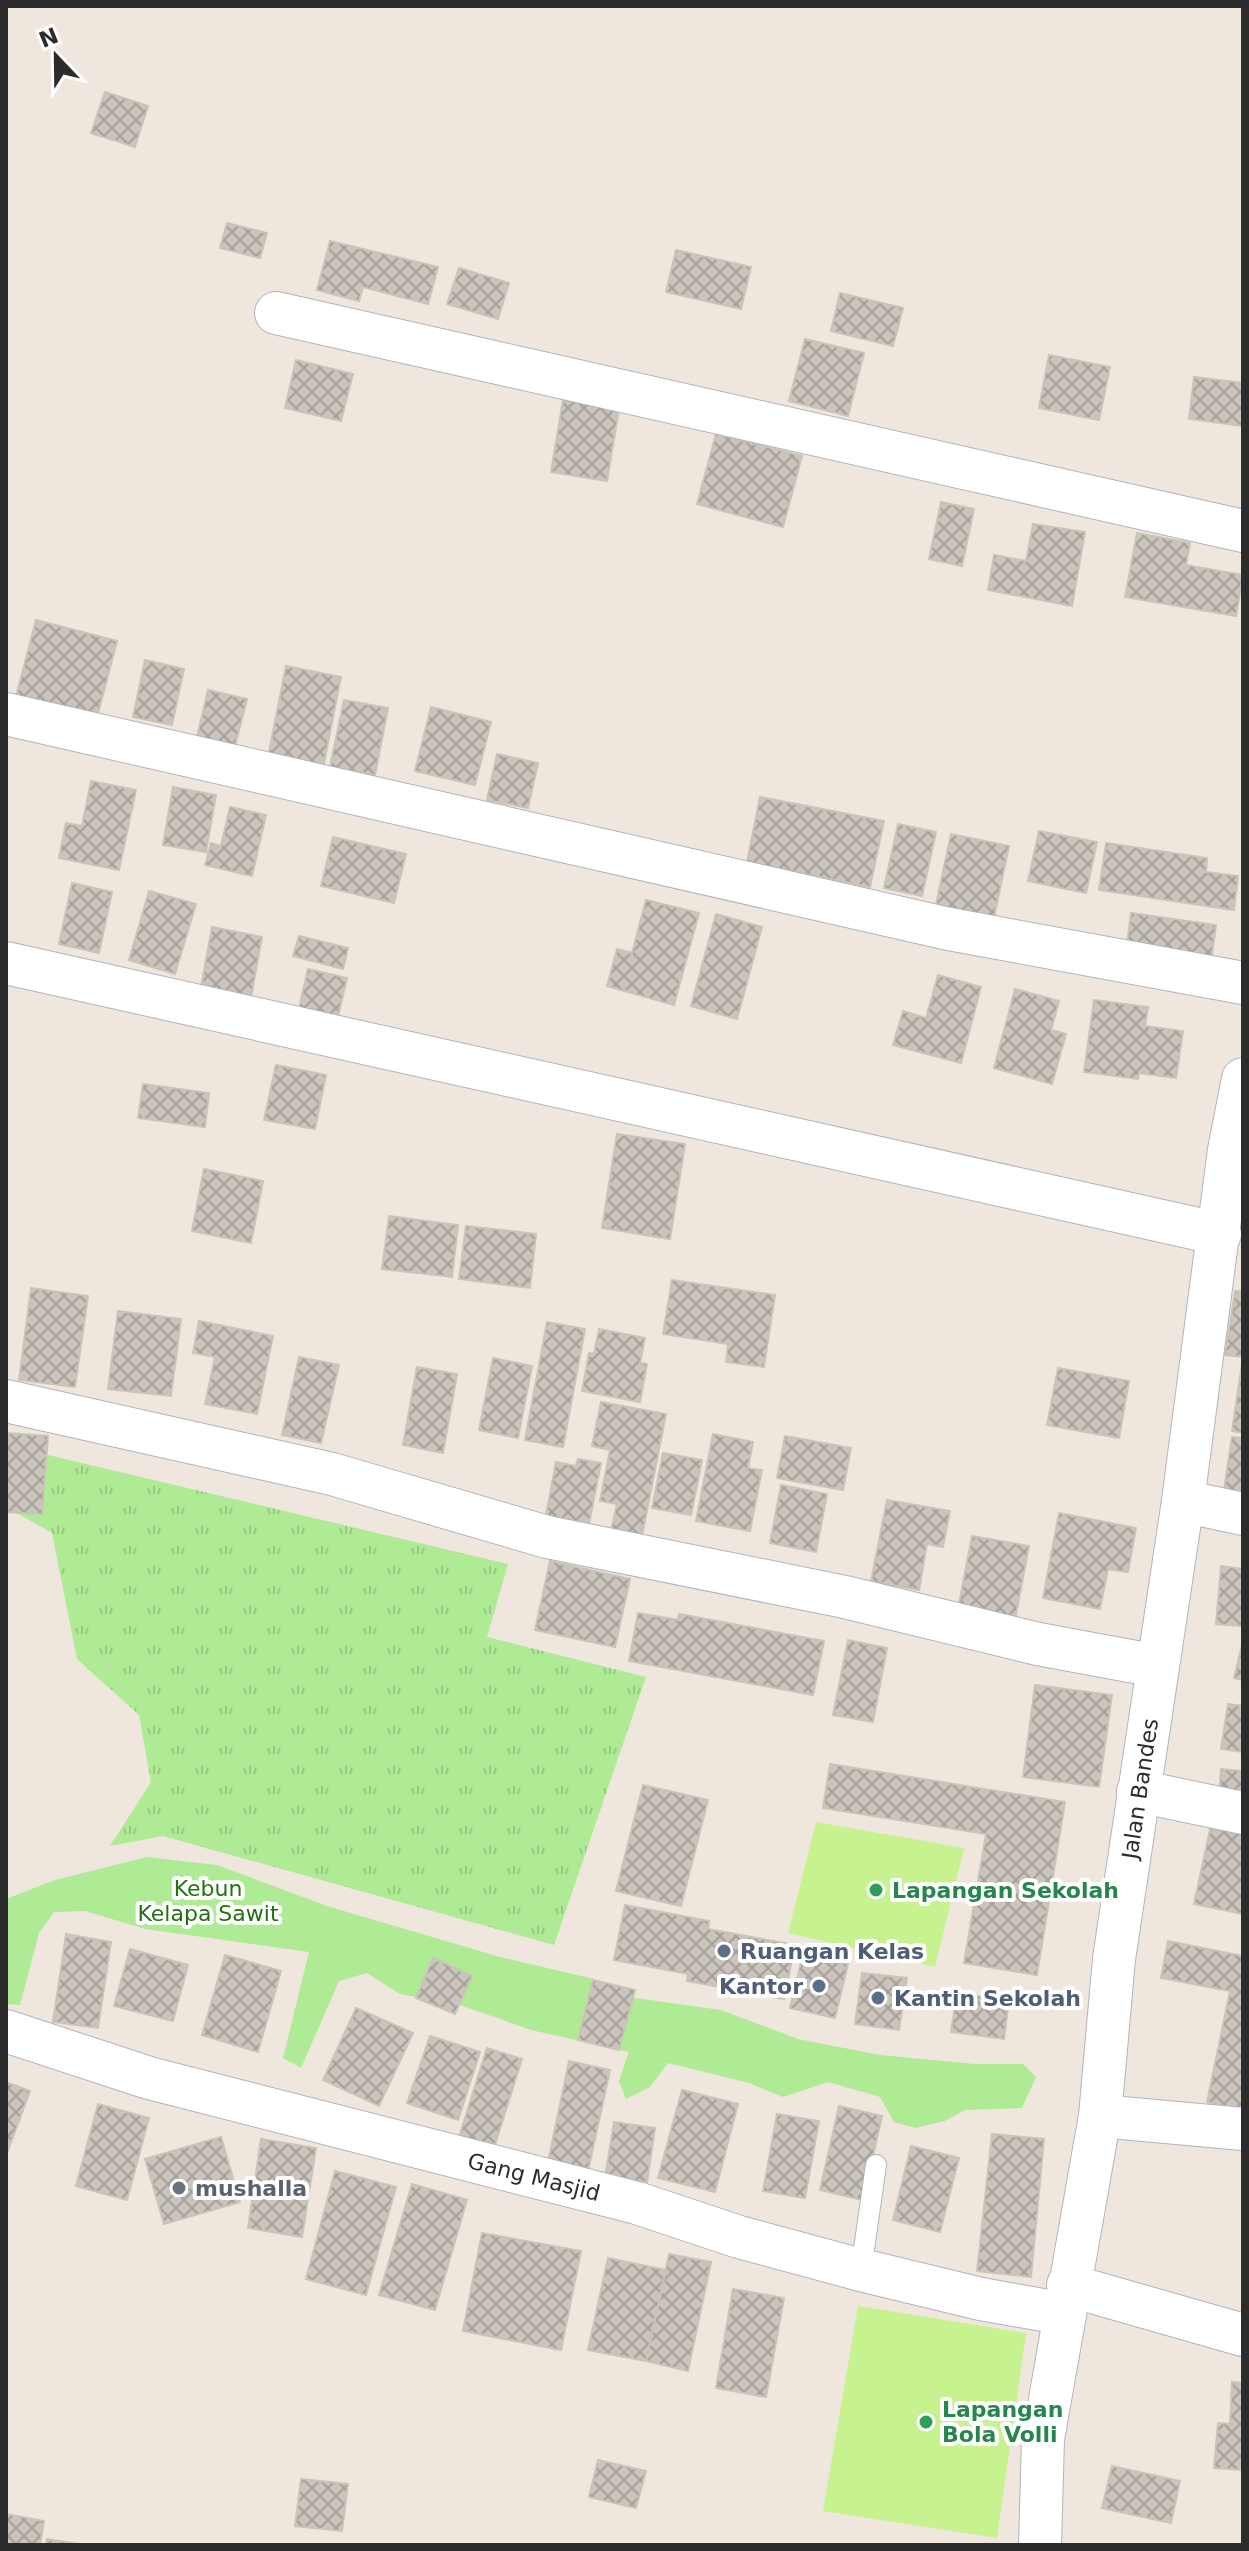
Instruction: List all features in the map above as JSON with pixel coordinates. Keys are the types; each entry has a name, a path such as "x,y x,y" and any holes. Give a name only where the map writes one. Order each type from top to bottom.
{"street":[{"path":"276,313 1243,531"},
{"path":"6,714 949,929 1243,983"},
{"path":"6,963 1220,1234"},
{"name":"Jalan Bandes","path":"1040,2545 1043,2439 1100,2116 1114,1959 1183,1501 1229,1150 1243,1079"},
{"path":"6,1401 332,1474 547,1537 845,1597 1038,1644 1157,1666"},
{"path":"1183,1501 1243,1514"},
{"path":"1138,1791 1243,1813"},
{"name":"Gang Masjid","path":"6,2031 149,2078 637,2203 739,2237 861,2270 981,2299 1067,2300 1243,2335"},
{"path":"1100,2116 1243,2129"}],"lane":[{"path":"861,2270 876,2165"}],"green space":[{"path":"6,1445 508,1564 487,1637 646,1677 554,1945 163,1836 110,1846 151,1782 139,1715 77,1659 52,1533 6,1507"},
{"name":"Lapangan Sekolah","path":"816,1822 964,1848 935,1967 788,1933"},
{"name":"Kebun Kelapa Sawit","path":"147,1857 217,1865 327,1906 500,1957 594,1979 635,1998 721,2010 798,2039 880,2055 975,2064 1023,2064 1036,2077 1022,2108 965,2110 945,2121 915,2128 894,2122 880,2097 828,2082 783,2097 749,2083 668,2063 650,2087 626,2099 619,2081 629,2052 531,2030 460,2005 400,1994 367,1973 339,1981 301,2068 283,2058 309,1952 145,1929 85,1911 54,1912 39,1933 20,2005 6,2004 6,1899 55,1880"},
{"name":"Lapangan Bola Volli","path":"858,2306 1026,2333 997,2538 823,2511"}],"building":[{"path":"105,92 148,106 135,147 91,133"},
{"path":"227,223 267,233 260,258 220,248"},
{"path":"330,241 438,267 428,304 363,287 359,301 317,290"},
{"path":"676,250 751,267 741,309 666,292"},
{"path":"459,268 509,283 498,319 447,304"},
{"path":"840,293 903,308 893,346 831,331"},
{"path":"805,339 864,353 848,416 789,401"},
{"path":"1049,355 1110,367 1099,420 1039,408"},
{"path":"296,360 353,374 341,421 285,408"},
{"path":"1194,377 1243,383 1243,426 1189,419"},
{"path":"564,394 620,403 607,481 551,472"},
{"path":"716,434 802,456 783,527 697,504"},
{"path":"941,502 974,509 962,566 929,559"},
{"path":"1033,524 1085,532 1072,606 988,590 994,555 1026,561"},
{"path":"1137,533 1190,543 1186,565 1243,575 1236,616 1125,597"},
{"path":"36,620 117,641 95,725 14,704"},
{"path":"145,660 184,669 172,725 133,717"},
{"path":"286,666 341,677 323,768 268,757"},
{"path":"208,690 247,699 235,746 197,737"},
{"path":"344,700 388,708 375,775 330,767"},
{"path":"431,707 491,722 475,785 415,771"},
{"path":"497,754 538,763 528,808 487,800"},
{"path":"91,781 136,790 119,870 59,858 66,823 82,826"},
{"path":"173,787 216,795 206,852 163,845"},
{"path":"760,797 884,821 870,887 747,862"},
{"path":"230,807 266,815 252,876 205,865 211,843 221,846"},
{"path":"898,824 936,832 922,896 884,888"},
{"path":"1039,831 1097,842 1086,893 1028,881"},
{"path":"951,834 1009,846 993,922 935,909"},
{"path":"333,837 406,854 394,903 321,886"},
{"path":"1106,843 1207,858 1206,872 1238,876 1234,910 1099,890"},
{"path":"72,883 112,892 99,953 59,944"},
{"path":"149,891 196,904 175,974 129,960"},
{"path":"646,900 699,913 674,1005 607,986 617,949 632,953"},
{"path":"1131,913 1216,925 1211,962 1126,951"},
{"path":"716,914 762,927 737,1019 691,1006"},
{"path":"212,927 262,937 250,1003 200,993"},
{"path":"299,936 348,948 343,969 293,956"},
{"path":"308,969 347,978 338,1017 299,1008"},
{"path":"938,975 981,987 961,1063 893,1045 903,1011 926,1018"},
{"path":"1015,989 1059,1001 1051,1030 1066,1034 1052,1084 994,1068"},
{"path":"1094,1000 1148,1007 1145,1026 1183,1031 1176,1078 1139,1073 1138,1079 1084,1072"},
{"path":"276,1065 326,1075 315,1129 264,1120"},
{"path":"143,1084 209,1093 205,1127 138,1118"},
{"path":"617,1134 685,1144 670,1239 602,1228"},
{"path":"204,1169 263,1181 251,1243 192,1231"},
{"path":"389,1216 458,1225 452,1277 382,1269"},
{"path":"466,1226 536,1234 530,1288 459,1279"},
{"path":"672,1280 775,1295 764,1367 726,1362 728,1344 663,1334"},
{"path":"31,1288 88,1296 75,1387 19,1380"},
{"path":"1235,1291 1243,1292 1243,1357 1225,1355"},
{"path":"118,1311 181,1319 171,1396 108,1389"},
{"path":"199,1321 273,1336 257,1414 205,1404 215,1357 193,1353"},
{"path":"547,1322 585,1329 563,1447 525,1440"},
{"path":"599,1329 645,1338 640,1363 647,1364 640,1402 582,1391 589,1353 594,1354"},
{"path":"299,1357 339,1365 321,1443 282,1435"},
{"path":"493,1358 532,1366 518,1438 479,1430"},
{"path":"1243,1364 1243,1433 1232,1431"},
{"path":"417,1367 457,1374 443,1453 403,1445"},
{"path":"1058,1368 1129,1381 1119,1438 1047,1425"},
{"path":"601,1402 666,1414 641,1541 610,1535 617,1504 600,1501 610,1450 592,1446"},
{"path":"6,1433 48,1436 42,1514 6,1512"},
{"path":"713,1434 753,1442 748,1468 762,1470 750,1531 696,1521"},
{"path":"785,1436 851,1448 843,1490 777,1478"},
{"path":"1232,1437 1243,1438 1243,1493 1224,1490"},
{"path":"663,1453 702,1460 691,1515 652,1508"},
{"path":"578,1459 601,1463 589,1524 546,1515 556,1462 576,1466"},
{"path":"781,1485 827,1494 816,1552 770,1543"},
{"path":"887,1500 950,1511 943,1547 927,1544 919,1590 871,1581"},
{"path":"1059,1513 1136,1528 1128,1572 1108,1569 1100,1609 1043,1598"},
{"path":"972,1536 1029,1546 1015,1620 958,1609"},
{"path":"550,1561 630,1579 615,1647 535,1630"},
{"path":"1221,1566 1243,1569 1243,1626 1216,1624"},
{"path":"638,1613 678,1620 679,1614 824,1641 813,1695 629,1661"},
{"path":"848,1640 887,1648 873,1722 833,1715"},
{"path":"1243,1641 1243,1680 1234,1678"},
{"path":"1035,1685 1112,1695 1099,1787 1023,1777"},
{"path":"1228,1704 1243,1706 1243,1752 1221,1749"},
{"path":"830,1764 1065,1802 1037,1975 964,1963 986,1834 823,1808"},
{"path":"1221,1769 1243,1771 1243,1797 1219,1794"},
{"path":"643,1785 708,1800 681,1906 616,1891"},
{"path":"1211,1825 1243,1832 1243,1914 1194,1904"},
{"path":"625,1905 709,1921 708,1929 795,1945 784,1999 687,1981 688,1974 614,1960"},
{"path":"66,1934 111,1942 98,2028 53,2022"},
{"path":"1168,1941 1243,1956 1243,2110 1207,2102 1230,1991 1161,1978"},
{"path":"130,1949 188,1965 173,2021 114,2006"},
{"path":"803,1954 848,1964 835,2018 790,2008"},
{"path":"225,1955 281,1971 258,2052 202,2035"},
{"path":"433,1958 472,1976 455,2014 416,1998"},
{"path":"862,1973 907,1978 899,2030 855,2024"},
{"path":"593,1980 635,1990 619,2050 578,2040"},
{"path":"957,1993 1009,2000 1004,2039 951,2032"},
{"path":"356,2008 413,2033 379,2106 323,2080"},
{"path":"430,2036 480,2052 458,2120 407,2103"},
{"path":"487,2048 522,2059 494,2148 459,2137"},
{"path":"569,2061 610,2070 588,2171 548,2162"},
{"path":"6,2082 30,2091 6,2156"},
{"path":"682,2090 738,2104 715,2192 658,2178"},
{"path":"98,2104 149,2118 127,2200 76,2186"},
{"path":"839,2106 882,2116 863,2200 820,2190"},
{"path":"777,2114 819,2121 805,2198 763,2191"},
{"path":"614,2122 655,2128 647,2182 605,2177"},
{"path":"992,2134 1044,2139 1031,2277 977,2271"},
{"path":"221,2137 240,2202 164,2224 145,2159"},
{"path":"261,2139 316,2148 302,2237 248,2228"},
{"path":"911,2146 959,2158 940,2232 893,2220"},
{"path":"335,2171 396,2187 366,2295 306,2279"},
{"path":"412,2184 467,2200 435,2310 379,2295"},
{"path":"482,2233 581,2251 561,2350 463,2331"},
{"path":"669,2254 711,2262 688,2371 646,2361"},
{"path":"608,2258 666,2270 646,2361 588,2350"},
{"path":"733,2289 784,2298 766,2397 716,2388"},
{"path":"1232,2382 1243,2383 1243,2470 1214,2468 1218,2423 1230,2424"},
{"path":"598,2460 646,2471 636,2508 589,2497"},
{"path":"1112,2466 1180,2481 1171,2523 1102,2508"},
{"path":"301,2479 348,2484 342,2531 295,2526"},
{"path":"6,2514 44,2521 40,2545 6,2545"},
{"path":"47,2539 85,2545 46,2545"}],"place":[{"name":"Lapangan Sekolah","path":"876,1890"},
{"name":"Ruangan Kelas","path":"724,1951"},
{"name":"Kantor","path":"819,1986"},
{"name":"Kantin Sekolah","path":"878,1998"},
{"name":"mushalla","path":"179,2188"},
{"name":"Lapangan Bola Volli","path":"926,2422"}]}
